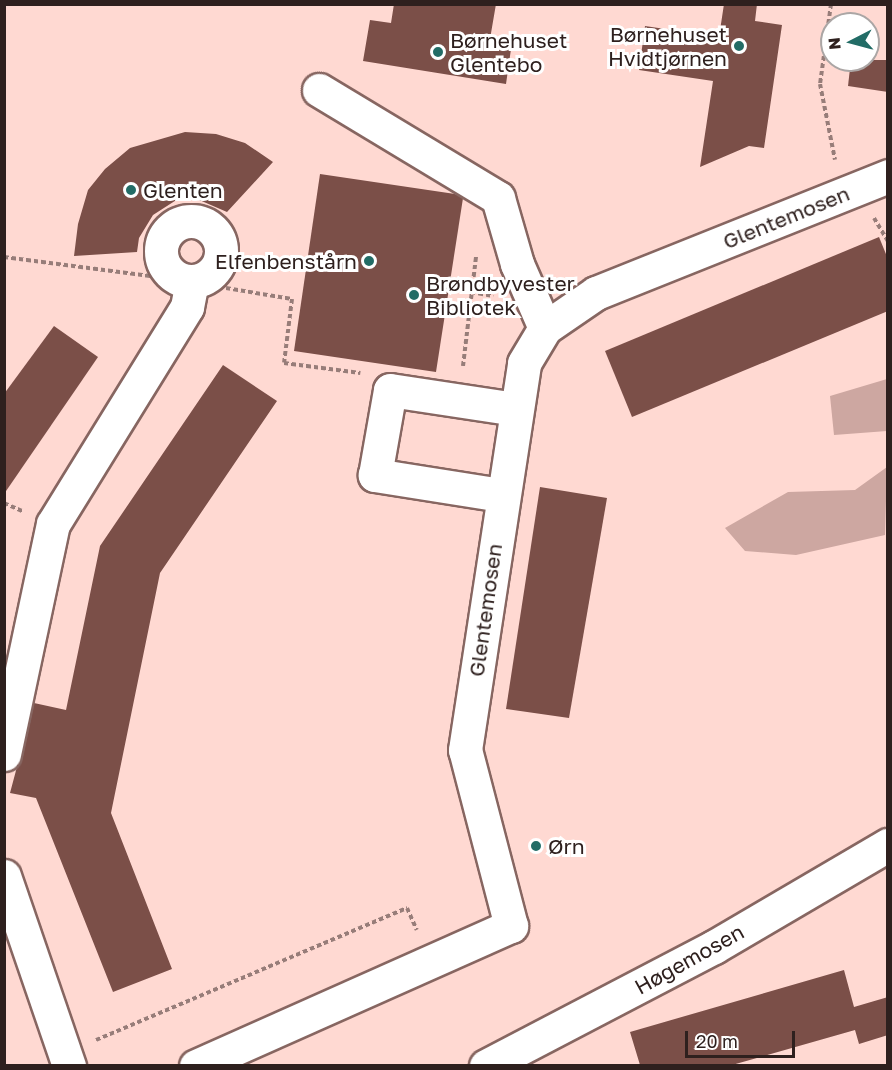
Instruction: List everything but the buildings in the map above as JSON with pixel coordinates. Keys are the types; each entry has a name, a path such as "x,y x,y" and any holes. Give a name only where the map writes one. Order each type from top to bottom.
{"street":[{"path":"319,90 498,198 517,264 545,328"},
{"name":"Glentemosen","path":"196,1065 433,963 511,926 465,750 501,495 524,363 545,328 596,293 888,176"},
{"path":"4,754 53,524 187,307 184,280"},
{"path":"501,495 375,475 390,390 516,409"},
{"name":"Høgemosen","path":"486,1065 714,947 888,845"},
{"path":"4,876 67,1059"}],"path":[{"path":"831,4 820,84 839,175 854,190"},
{"path":"459,401 478,246"},
{"path":"4,257 184,280 292,299 284,363 377,375 390,390"},
{"path":"449,288 496,296"},
{"path":"67,1059 407,908 433,963"}],"shaded area":[{"path":"887,379 887,431 834,435 830,396"},
{"path":"887,467 885,535 796,555 745,551 725,528 788,492 855,490"}],"place":[{"name":"Børnehuset Hvidtjørnen","path":"739,46"},
{"name":"Børnehuset Glentebo","path":"438,52"},
{"name":"Glenten","path":"131,190"},
{"name":"Elfenbenstårn","path":"369,261"},
{"name":"Brøndbyvester Bibliotek","path":"414,295"},
{"name":"Ørn","path":"536,846"}]}
